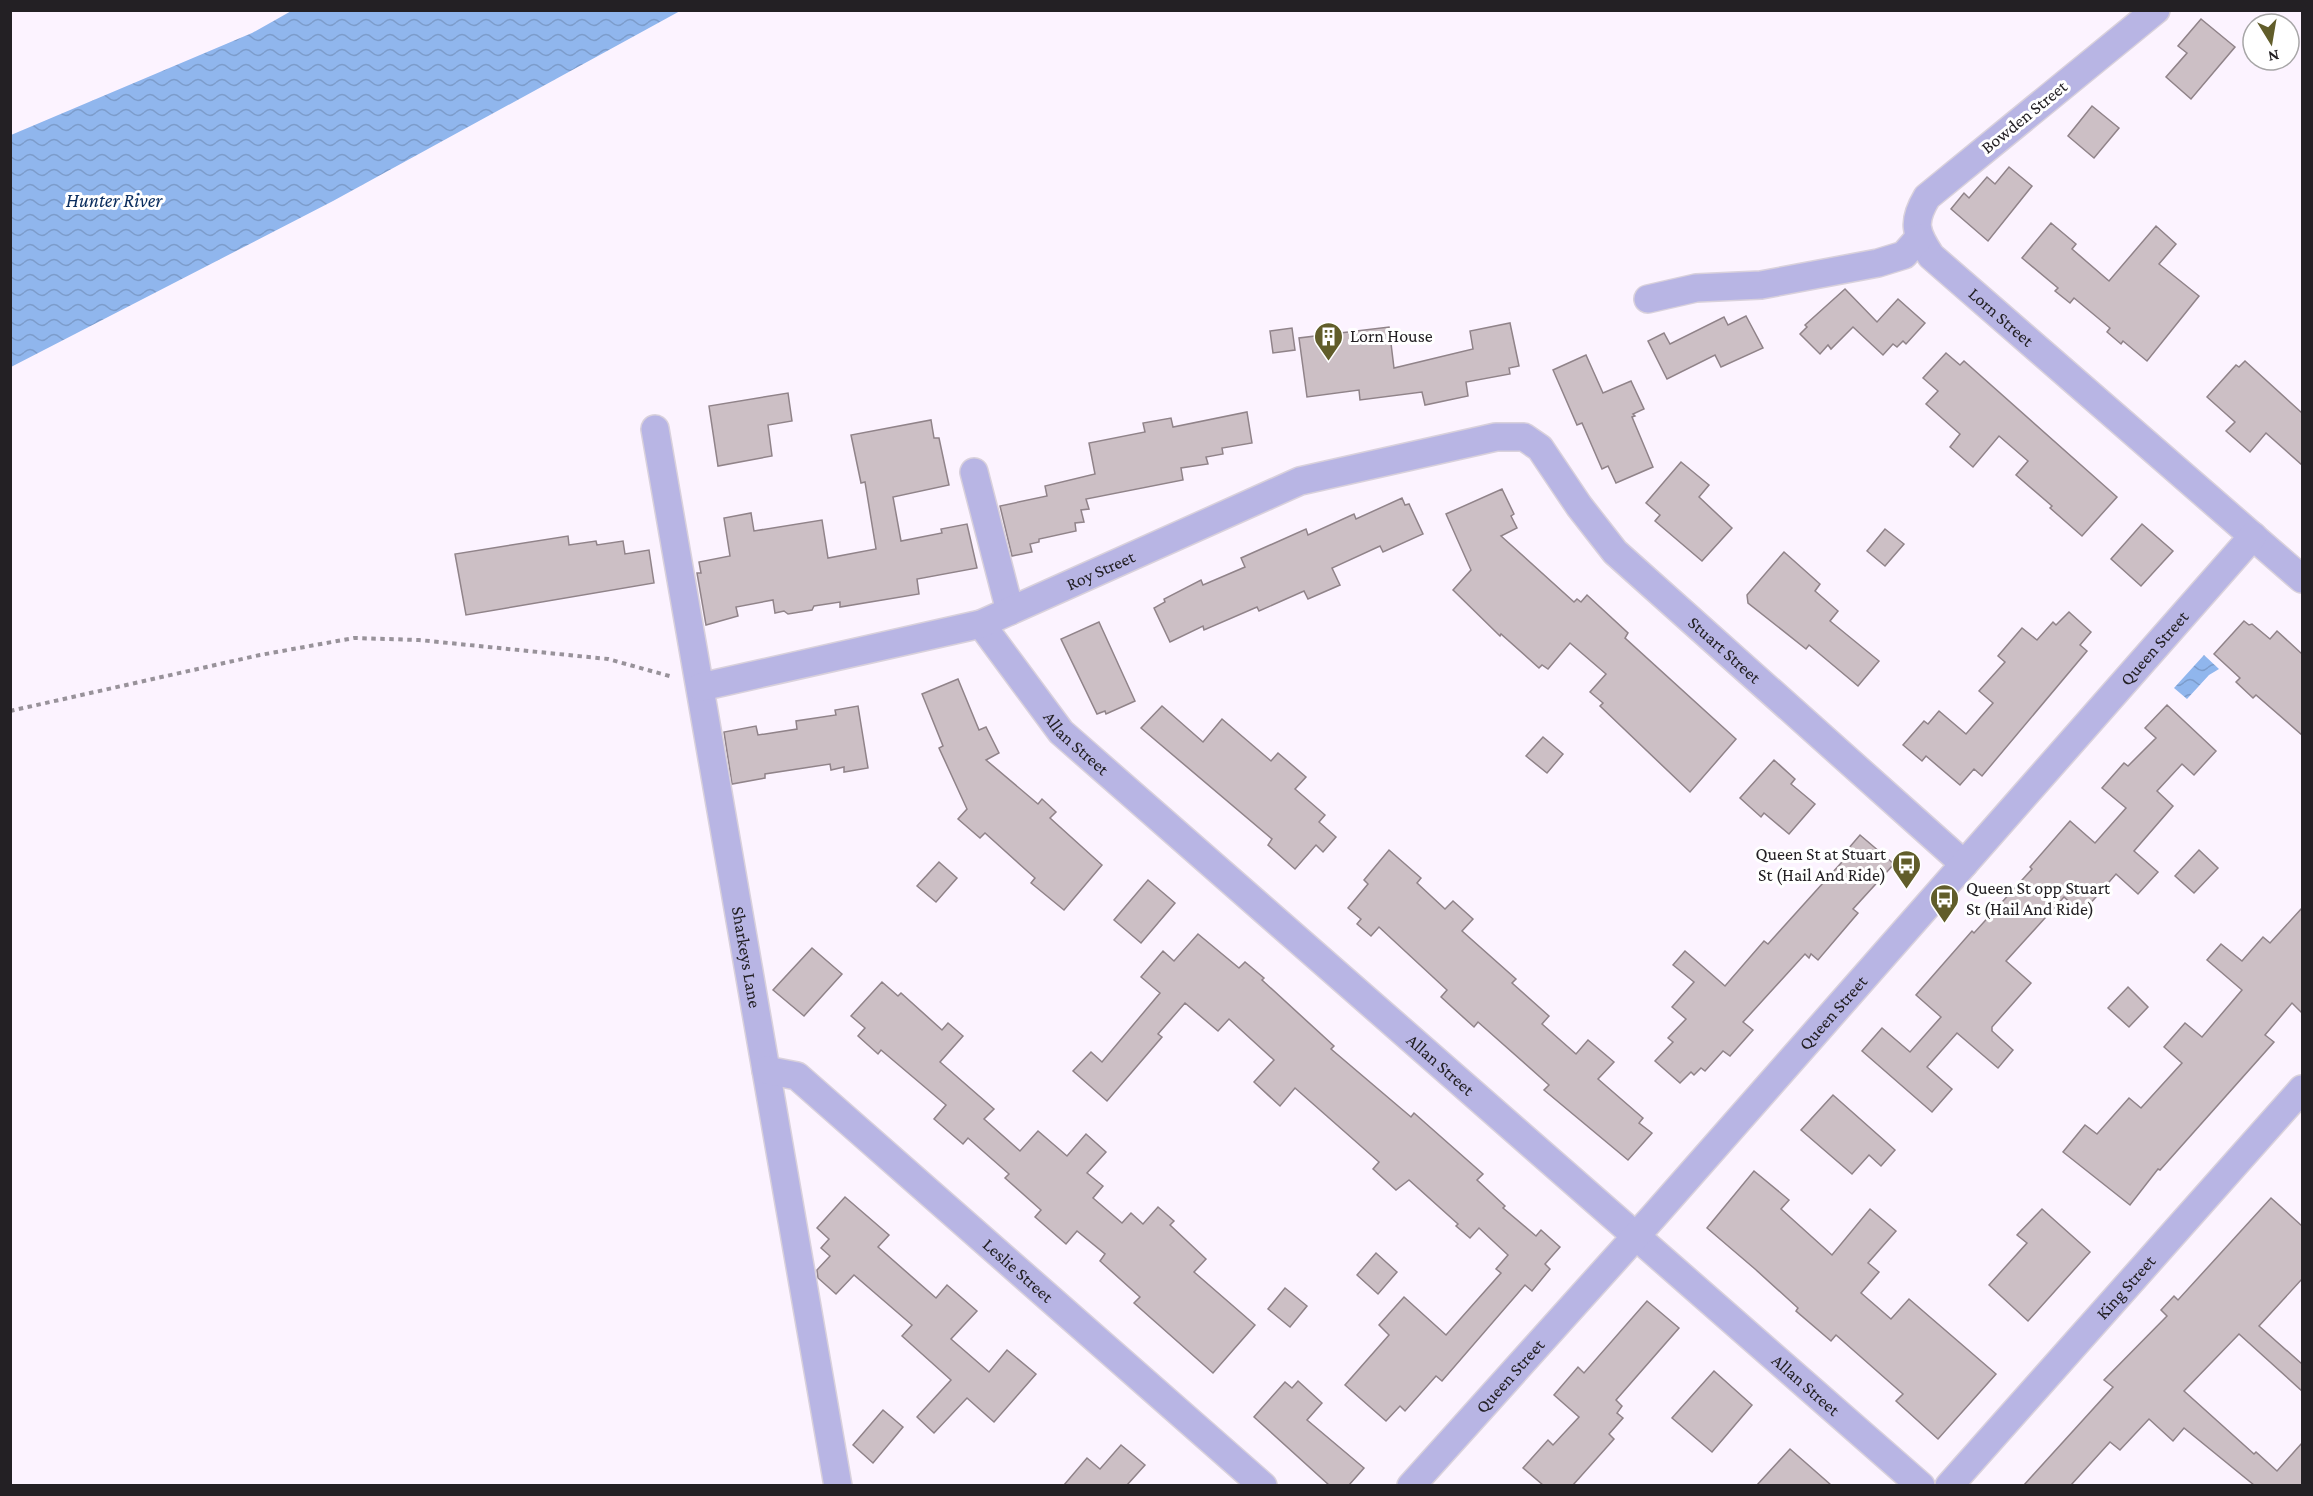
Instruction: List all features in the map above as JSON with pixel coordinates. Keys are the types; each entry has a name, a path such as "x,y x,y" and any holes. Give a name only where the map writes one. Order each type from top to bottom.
{"street":[{"name":"Bowden Street","path":"1919,238 1916,215 1927,197 2156,10"},
{"path":"1648,299 1696,288 1761,285 1878,263 1904,255 1919,238"},
{"name":"Lorn Street","path":"1919,238 1931,256 2302,579"},
{"name":"Sharkeys Lane","path":"655,429 838,1485"},
{"name":"Roy Street","path":"701,687 981,624 1300,481 1496,437"},
{"name":"Stuart Street","path":"1496,437 1524,437 1540,448 1615,552 1964,864"},
{"path":"974,472 1010,611"},
{"name":"Queen Street","path":"1411,1485 1636,1237 2253,536"},
{"name":"Allan Street","path":"981,624 1061,732 1921,1485"},
{"name":"Leslie Street","path":"766,1070 797,1076 1263,1485"},
{"name":"King Street","path":"1949,1485 2302,1089"}],"path":[{"path":"10,711 260,655 354,638 430,640 608,659 701,687"}],"water":[{"name":"Hunter River","path":"293,10 680,11 333,201 11,367 11,135 252,33"},
{"path":"2204,655 2219,669 2209,675 2187,699 2174,688"}],"building":[{"path":"2201,19 2235,47 2191,99 2166,77 2187,53 2178,46"},
{"path":"2092,106 2119,128 2094,158 2068,136"},
{"path":"2009,167 2032,186 1988,241 1951,209 1964,193 1969,198 1987,177 1995,184"},
{"path":"2051,223 2076,244 2072,249 2109,281 2156,226 2176,244 2159,264 2199,296 2147,361 2123,341 2121,344 2107,332 2110,328 2074,298 2070,303 2055,291 2058,288 2022,258"},
{"path":"1845,289 1877,322 1898,299 1925,323 1906,344 1903,341 1897,347 1893,344 1883,355 1853,327 1831,349 1828,345 1820,354 1800,334 1807,327 1805,325"},
{"path":"1746,316 1763,348 1721,367 1715,355 1667,379 1648,341 1664,333 1670,344 1724,317 1728,325"},
{"path":"1510,323 1519,366 1509,368 1510,374 1466,382 1468,396 1425,405 1422,392 1360,400 1359,390 1307,397 1299,338 1389,327 1394,368 1473,349 1470,331"},
{"path":"1292,328 1295,350 1273,353 1270,331"},
{"path":"1946,353 1960,365 1964,361 2117,497 2082,536 2016,475 2028,461 1999,436 1973,467 1950,447 1960,434 1926,404 1938,391 1923,378"},
{"path":"1586,355 1603,393 1631,381 1644,409 1633,414 1635,416 1632,417 1653,467 1616,483 1608,466 1602,469 1582,423 1577,425 1553,370"},
{"path":"2245,361 2302,413 2302,465 2266,433 2250,452 2226,431 2235,422 2207,397 2236,365 2239,367"},
{"path":"788,393 792,421 768,425 772,456 718,466 709,406"},
{"path":"1247,412 1252,443 1222,448 1223,454 1206,457 1208,464 1181,468 1183,480 1086,499 1089,509 1081,510 1084,522 1075,523 1076,531 1039,539 1039,542 1030,544 1032,552 1012,556 1000,506 1047,496 1045,486 1095,474 1089,443 1145,432 1143,423 1171,418 1173,427"},
{"path":"931,420 934,438 939,438 949,485 893,497 901,541 942,533 941,529 967,524 977,568 917,579 919,594 840,607 840,602 814,606 812,610 788,614 784,611 775,613 773,600 736,607 738,616 706,625 697,573 701,573 699,562 730,556 724,518 751,513 754,531 822,520 828,558 876,549 865,482 861,483 851,435"},
{"path":"1681,462 1709,485 1699,497 1732,528 1702,561 1655,521 1660,515 1646,503"},
{"path":"1502,489 1514,514 1511,516 1517,528 1501,536 1574,602 1577,599 1581,602 1587,595 1628,633 1625,638 1736,739 1690,792 1600,706 1603,703 1590,692 1606,674 1570,643 1548,669 1542,665 1539,668 1501,634 1500,636 1453,590 1471,570 1446,514"},
{"path":"1402,498 1405,505 1409,504 1423,534 1383,552 1380,546 1332,568 1340,585 1308,599 1304,591 1259,611 1257,607 1204,630 1203,626 1170,642 1154,608 1165,602 1164,599 1201,580 1203,585 1245,567 1241,558 1306,529 1308,535 1354,514 1356,519"},
{"path":"2142,524 2173,551 2141,586 2111,559"},
{"path":"1885,529 1904,544 1885,566 1867,551"},
{"path":"568,536 569,545 596,541 597,545 623,541 625,554 649,550 654,583 466,615 455,554"},
{"path":"1784,552 1820,584 1815,591 1838,611 1830,621 1879,661 1858,686 1809,645 1806,649 1748,603 1747,595"},
{"path":"2069,612 2091,632 2080,645 2087,651 1982,776 1974,769 1960,785 1926,756 1922,761 1903,745 1924,721 1928,724 1939,711 1966,734 1993,703 1979,691 2005,662 1998,656 2022,628 2037,640 2053,622 2056,625"},
{"path":"2244,621 2249,625 2252,624 2270,639 2277,631 2302,654 2302,735 2256,695 2253,698 2236,682 2240,678 2214,654"},
{"path":"1099,622 1135,701 1106,714 1105,711 1097,714 1061,639"},
{"path":"958,679 979,730 986,727 999,753 986,760 1038,804 1042,799 1056,812 1050,818 1102,865 1064,910 1031,883 1035,878 985,833 980,838 958,819 967,809 939,748 943,746 922,694"},
{"path":"2167,705 2216,751 2194,775 2182,764 2157,791 2173,806 2134,851 2158,872 2138,894 2116,874 2082,913 2064,897 2006,961 2031,983 1992,1027 1992,1031 2013,1050 1998,1068 1957,1033 1927,1067 1952,1089 1932,1112 1862,1051 1882,1028 1910,1052 1941,1017 1916,995 1972,931 1974,933 2032,869 2030,867 2070,821 2095,843 2126,808 2102,788 2124,763 2128,766 2156,738 2145,728"},
{"path":"858,706 868,768 844,772 844,767 831,770 830,764 765,774 765,778 732,784 724,732 756,726 758,735 797,729 796,721 836,715 835,710"},
{"path":"1162,706 1203,742 1222,719 1271,761 1278,753 1306,777 1295,789 1325,815 1319,822 1336,837 1323,852 1316,845 1295,869 1268,845 1272,839 1141,728"},
{"path":"1543,737 1563,754 1547,773 1526,756"},
{"path":"1774,760 1795,779 1791,784 1815,804 1789,834 1764,813 1761,817 1740,798"},
{"path":"1860,835 1894,864 1853,909 1858,913 1818,960 1811,954 1809,958 1805,954 1743,1022 1753,1030 1730,1056 1723,1051 1705,1071 1701,1068 1694,1075 1691,1072 1680,1083 1655,1061 1673,1042 1668,1038 1686,1019 1672,1007 1694,982 1673,965 1685,951 1725,986 1764,941 1768,944 1851,852 1848,849"},
{"path":"1389,850 1421,878 1417,883 1445,909 1453,901 1473,919 1462,931 1516,979 1512,983 1549,1016 1542,1024 1576,1054 1588,1040 1614,1062 1598,1079 1643,1118 1639,1123 1652,1133 1628,1160 1544,1090 1549,1085 1478,1022 1474,1027 1441,997 1447,990 1379,927 1371,936 1357,924 1361,919 1348,908 1368,884 1364,880"},
{"path":"2199,850 2218,868 2194,893 2175,876"},
{"path":"939,862 957,878 936,902 917,886"},
{"path":"1148,880 1175,903 1141,943 1114,920"},
{"path":"2302,908 2302,1013 2292,1003 2265,1035 2274,1042 2160,1170 2158,1169 2130,1205 2063,1152 2085,1125 2097,1134 2129,1098 2141,1108 2182,1063 2164,1047 2185,1023 2202,1037 2242,990 2207,960 2221,944 2242,961 2263,937 2270,943"},
{"path":"1198,934 1239,968 1245,962 1264,978 1262,980 1334,1046 1331,1049 1411,1117 1414,1113 1483,1174 1477,1180 1505,1206 1503,1208 1536,1236 1541,1230 1560,1247 1545,1264 1550,1269 1532,1291 1525,1285 1442,1381 1436,1376 1405,1411 1400,1406 1386,1421 1345,1385 1389,1335 1379,1325 1404,1297 1446,1335 1501,1273 1496,1269 1508,1255 1479,1228 1470,1238 1456,1226 1458,1224 1409,1180 1396,1190 1373,1169 1379,1162 1295,1088 1280,1106 1254,1082 1274,1060 1229,1019 1218,1031 1185,1003 1158,1034 1162,1037 1107,1101 1073,1071 1091,1052 1102,1062 1160,993 1141,977 1163,951 1174,961"},
{"path":"812,948 842,974 804,1016 773,990"},
{"path":"882,982 898,996 901,993 942,1030 948,1023 963,1036 940,1062 994,1109 984,1119 1020,1151 1038,1131 1067,1156 1086,1134 1106,1152 1087,1173 1103,1186 1093,1198 1122,1223 1131,1213 1143,1224 1158,1207 1174,1221 1170,1225 1206,1259 1194,1272 1255,1325 1213,1373 1134,1303 1140,1297 1100,1261 1105,1254 1077,1231 1066,1244 1035,1217 1041,1210 1005,1178 1009,1174 968,1138 963,1144 934,1119 946,1105 881,1050 878,1054 858,1036 865,1028 851,1016"},
{"path":"2128,987 2148,1007 2129,1027 2108,1008"},
{"path":"1833,1095 1895,1150 1881,1166 1869,1155 1852,1174 1801,1130"},
{"path":"1754,1171 1789,1200 1781,1209 1832,1255 1870,1209 1896,1231 1868,1263 1879,1272 1861,1293 1891,1319 1909,1299 1996,1374 1938,1439 1896,1401 1903,1394 1836,1335 1831,1341 1796,1311 1798,1308 1707,1228"},
{"path":"845,1197 889,1235 878,1247 936,1298 947,1285 977,1311 951,1339 989,1372 1007,1350 1036,1374 994,1422 967,1398 934,1433 917,1417 951,1380 902,1336 912,1325 854,1275 836,1294 818,1278 817,1270 830,1256 821,1248 829,1239 817,1228"},
{"path":"2271,1198 2302,1226 2302,1279 2259,1326 2302,1364 2302,1391 2239,1334 2184,1391 2254,1454 2256,1452 2277,1471 2302,1443 2302,1485 2254,1485 2184,1428 2173,1441 2149,1419 2120,1450 2110,1442 2071,1485 2024,1485 2113,1387 2104,1380 2167,1316 2161,1310 2174,1296 2178,1300"},
{"path":"2042,1209 2090,1252 2028,1321 1989,1285 2027,1243 2017,1235"},
{"path":"1376,1253 1397,1272 1378,1294 1357,1275"},
{"path":"1285,1288 1307,1306 1290,1327 1268,1309"},
{"path":"1647,1301 1679,1328 1616,1400 1622,1406 1617,1413 1623,1418 1609,1434 1614,1439 1573,1485 1543,1485 1523,1468 1548,1440 1553,1445 1579,1417 1554,1395 1578,1367 1584,1373"},
{"path":"1714,1371 1752,1405 1712,1452 1672,1418"},
{"path":"1298,1381 1322,1403 1307,1420 1364,1468 1349,1485 1329,1485 1254,1417 1285,1382 1292,1388"},
{"path":"883,1410 903,1427 873,1463 853,1445"},
{"path":"1121,1445 1145,1465 1127,1485 1064,1485 1087,1458 1100,1469"},
{"path":"1790,1449 1831,1485 1757,1485"}],"place":[{"name":"Lorn House","path":"1329,362"},
{"name":"Queen St at Stuart St (Hail And Ride)","path":"1907,890"},
{"name":"Queen St opp Stuart St (Hail And Ride)","path":"1945,924"}]}
